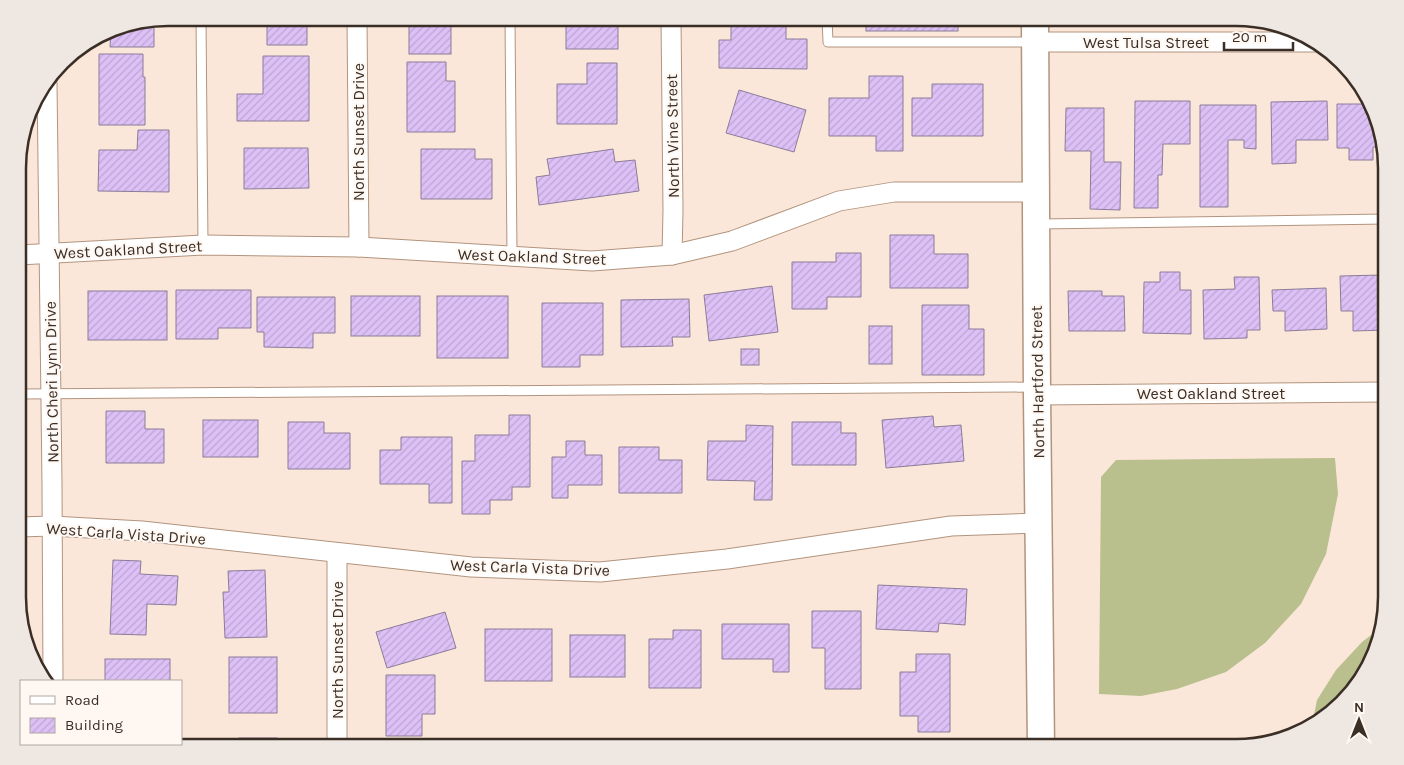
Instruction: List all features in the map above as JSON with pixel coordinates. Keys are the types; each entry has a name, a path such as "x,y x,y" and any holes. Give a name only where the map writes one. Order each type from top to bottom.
{"street":[{"name":"North Sunset Drive","path":"357,26 359,247"},
{"name":"North Vine Street","path":"670,26 672,255"},
{"name":"West Tulsa Street","path":"1035,30 1298,41"},
{"name":"North Hartford Street","path":"1035,30 1041,738"},
{"name":"North Cheri Lynn Drive","path":"47,94 53,679"},
{"name":"West Oakland Street","path":"27,254 203,245 359,247 592,261 672,255 740,239 839,201 894,192 1037,192"},
{"name":"West Oakland Street","path":"1037,390 1378,392"},
{"name":"West Carla Vista Drive","path":"26,527 52,526 142,531 471,566 600,572 727,558 951,526 1039,523"},
{"name":"North Sunset Drive","path":"337,553 337,739"}],"lane":[{"path":"201,26 203,245"},
{"path":"510,26 512,256"},
{"path":"827,26 828,42 1035,30"},
{"path":"1037,224 1378,219"},
{"path":"26,394 1037,390"}],"green space":[{"path":"1335,458 1338,494 1326,554 1301,604 1265,643 1226,672 1177,689 1141,696 1099,694 1101,477 1116,460"},
{"path":"1372,634 1363,659 1354,675 1337,695 1334,695 1334,698 1329,703 1314,715 1317,700 1336,670 1362,642"}],"building":[{"path":"267,26 307,26 307,45 267,45"},
{"path":"409,26 451,26 451,54 409,54"},
{"path":"566,26 618,26 618,49 566,49"},
{"path":"731,26 786,26 786,39 807,39 807,69 719,68 719,40 731,40"},
{"path":"866,26 958,26 958,31 866,31"},
{"path":"154,27 154,47 110,47 110,39 114,37"},
{"path":"99,54 143,54 145,125 99,125"},
{"path":"263,56 309,56 309,121 237,121 237,94 263,94"},
{"path":"407,62 446,62 446,81 455,81 455,132 407,132"},
{"path":"587,63 617,63 617,124 557,124 557,84 587,84"},
{"path":"869,76 903,76 903,151 876,151 876,136 829,136 829,98 869,98"},
{"path":"932,84 983,84 983,136 912,136 912,98 932,98"},
{"path":"739,90 806,110 794,152 726,133"},
{"path":"1135,101 1190,101 1190,144 1163,144 1162,175 1158,175 1158,208 1134,208"},
{"path":"1327,101 1328,140 1296,140 1296,163 1272,164 1271,102"},
{"path":"1337,104 1362,104 1373,132 1376,147 1373,147 1373,160 1349,160 1349,148 1337,148"},
{"path":"1200,105 1256,105 1256,149 1244,148 1244,140 1228,140 1228,207 1200,207"},
{"path":"1066,108 1104,108 1104,162 1121,162 1120,210 1090,209 1091,151 1065,151"},
{"path":"138,130 169,130 169,192 98,191 99,150 137,150"},
{"path":"244,148 308,148 309,188 244,189"},
{"path":"421,149 475,149 475,159 492,159 492,199 421,199"},
{"path":"613,149 615,162 635,160 639,191 539,205 536,177 550,175 547,159"},
{"path":"890,235 934,235 934,254 968,254 968,288 890,288"},
{"path":"836,253 861,253 861,297 827,297 827,309 792,309 792,262 836,262"},
{"path":"1160,272 1180,272 1180,290 1191,290 1191,334 1143,333 1144,282 1160,282"},
{"path":"1378,275 1378,330 1353,331 1353,311 1341,311 1340,276"},
{"path":"1234,277 1259,277 1260,330 1247,330 1247,338 1204,339 1203,290 1235,289"},
{"path":"772,286 778,332 709,341 704,295"},
{"path":"1326,288 1327,329 1285,331 1285,311 1273,311 1272,290"},
{"path":"176,290 251,290 251,328 218,328 218,339 176,339"},
{"path":"88,291 167,291 167,340 88,340"},
{"path":"1068,291 1102,291 1102,296 1124,296 1125,331 1069,331"},
{"path":"351,296 420,296 420,336 351,336"},
{"path":"437,296 508,296 508,358 437,358"},
{"path":"257,297 335,297 335,333 313,333 313,348 264,347 264,332 257,332"},
{"path":"689,299 690,337 672,337 673,346 621,347 621,300"},
{"path":"542,303 603,303 603,355 580,355 580,367 542,367"},
{"path":"922,305 969,305 969,329 984,329 984,375 922,375"},
{"path":"869,326 892,326 892,364 869,364"},
{"path":"741,349 759,349 759,365 741,365"},
{"path":"106,411 145,411 145,429 164,429 164,463 106,463"},
{"path":"509,415 530,415 530,487 512,487 512,500 490,500 490,514 462,514 462,461 475,461 475,435 509,435"},
{"path":"933,416 934,427 961,425 964,461 886,468 882,420"},
{"path":"203,420 258,420 258,457 203,457"},
{"path":"288,422 324,422 324,433 350,433 350,469 288,469"},
{"path":"792,422 841,422 841,433 856,433 856,465 792,465"},
{"path":"746,425 773,426 772,500 754,500 755,481 707,480 708,441 746,441"},
{"path":"401,437 452,437 452,503 429,503 429,484 380,484 380,450 401,450"},
{"path":"566,441 585,441 585,455 602,455 602,485 568,485 568,498 552,498 552,457 566,457"},
{"path":"619,447 659,447 659,460 682,460 682,493 619,493"},
{"path":"113,560 141,561 140,574 178,576 176,605 147,604 146,635 110,634"},
{"path":"265,570 267,637 225,638 223,592 229,592 228,571"},
{"path":"878,585 967,589 965,625 939,623 938,632 876,629"},
{"path":"812,611 861,611 861,689 825,689 825,648 812,648"},
{"path":"445,612 456,648 387,668 376,632"},
{"path":"722,624 789,624 789,672 773,672 773,659 722,659"},
{"path":"485,629 552,629 552,681 485,681"},
{"path":"673,630 701,630 701,688 649,688 649,639 673,639"},
{"path":"570,635 625,635 625,677 570,677"},
{"path":"916,654 950,654 950,732 918,732 918,716 900,716 900,672 916,672"},
{"path":"229,657 277,657 277,713 229,713"},
{"path":"105,659 170,659 170,680 105,680"},
{"path":"386,675 435,675 435,714 422,714 422,736 386,736"},
{"path":"239,738 277,738 277,739"}]}
